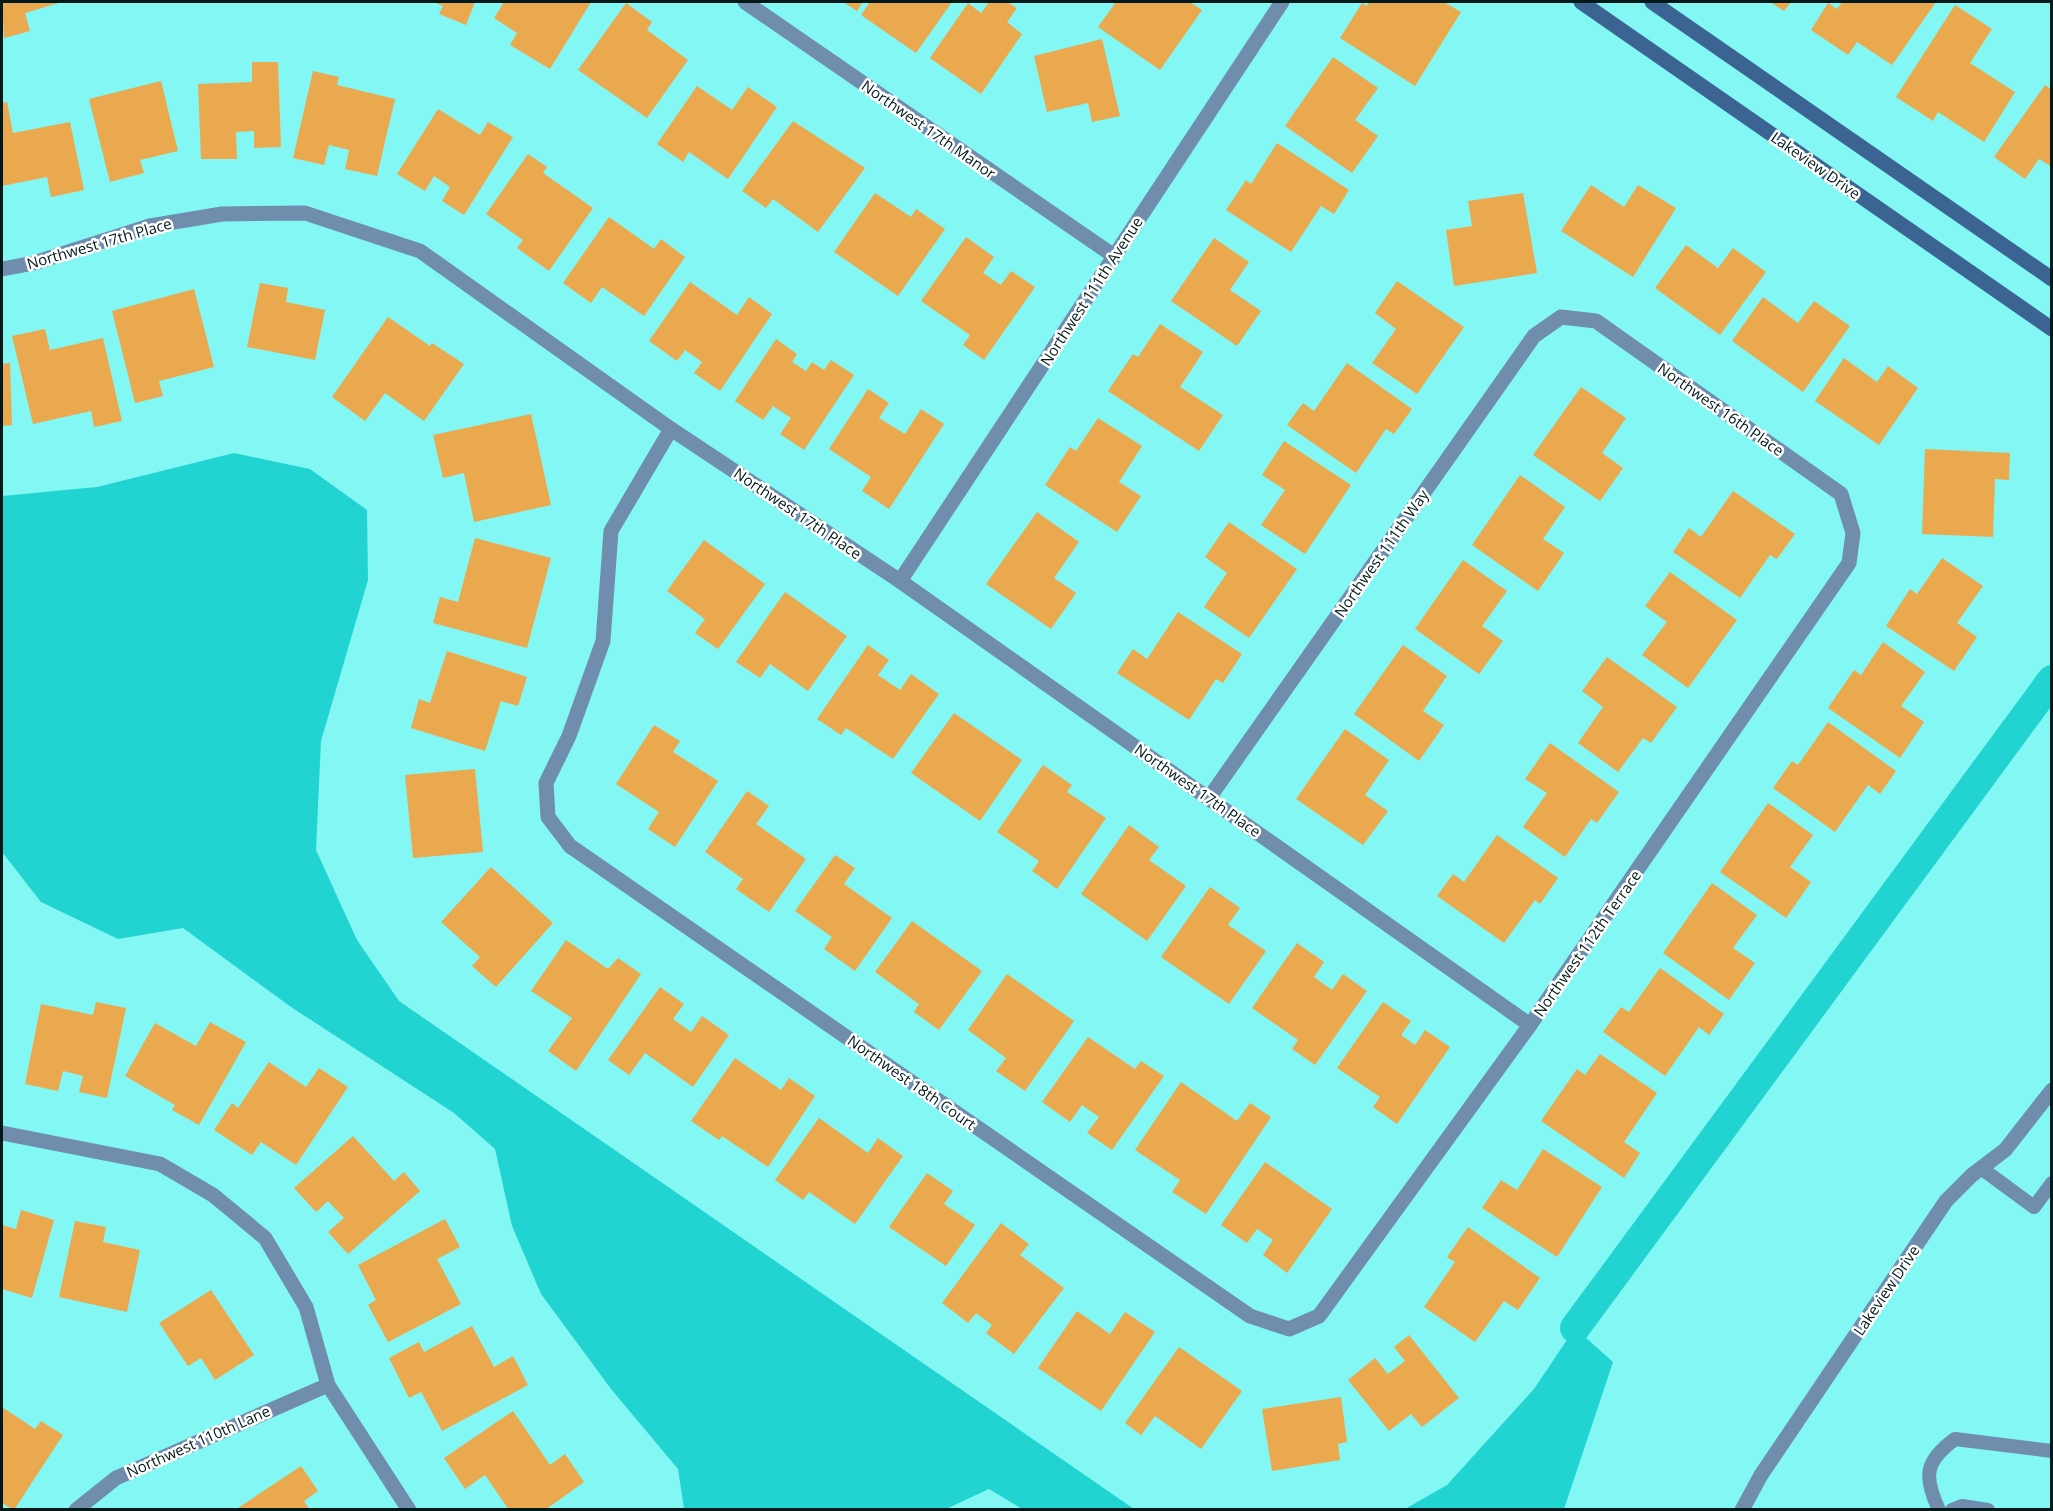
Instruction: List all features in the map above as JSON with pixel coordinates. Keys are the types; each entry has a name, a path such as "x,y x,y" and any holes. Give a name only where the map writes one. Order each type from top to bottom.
{"street":[{"name":"Northwest 17th Manor","path":"745,2 1114,256"},
{"name":"Northwest 111th Avenue","path":"900,581 1282,2"},
{"name":"Lakeview Drive","path":"1581,2 2052,329"},
{"path":"1652,2 2052,279"},
{"name":"Northwest 17th Place","path":"2,269 34,263 150,226 222,214 305,213 420,251 671,429 900,581 1530,1025"},
{"name":"Northwest 16th Place","path":"1561,317 1596,321 1841,494 1853,533"},
{"name":"Northwest 111th Way","path":"1209,798 1534,336 1561,317"},
{"name":"Northwest 18th Court","path":"671,429 611,531 603,641 569,736 546,783 548,817 570,846 1240,1310 1250,1316 1289,1329"},
{"name":"Northwest 112th Terrace","path":"1289,1329 1319,1316 1530,1025 1849,563 1853,533"},
{"name":"Lakeview Drive","path":"1742,1509 1761,1474 1946,1201 1981,1168 2005,1150 2052,1090"},
{"path":"2,1133 160,1164 213,1195 265,1238 306,1307 328,1385 409,1509"},
{"name":"Northwest 110th Lane","path":"76,1509 116,1478 328,1385"}],"lane":[{"path":"1981,1168 2034,1207 2052,1183"},
{"path":"1939,1509 1929,1489 1930,1471 1936,1453 1955,1439 2052,1451"},
{"path":"1952,1509 1962,1506 1988,1509"}],"water":[{"path":"234,453 310,469 367,510 368,580 321,741 316,850 357,940 399,1001 1134,1509 1022,1509 989,1489 946,1509 684,1509 678,1469 611,1389 541,1294 512,1226 495,1149 454,1113 291,1007 183,928 118,939 41,902 2,852 2,496 97,487"},
{"path":"1575,1328 1613,1362 1564,1509 1405,1509 1447,1485 1534,1389"}],"building":[{"path":"2,2 62,2 25,13 30,31 4,38"},
{"path":"433,2 475,2 466,25 439,14 443,6"},
{"path":"504,2 591,2 550,69 510,45 517,33 494,18"},
{"path":"843,2 863,2 857,11"},
{"path":"870,2 952,2 916,53 861,15"},
{"path":"989,2 1007,2 1017,8 1007,22 1022,34 981,94 930,58 968,3 981,13"},
{"path":"1116,2 1190,2 1202,10 1160,70 1098,27"},
{"path":"1369,2 1444,2 1461,12 1415,86 1340,38 1362,3 1367,6"},
{"path":"1770,2 1791,2 1784,11"},
{"path":"1842,2 1936,2 1892,65 1857,42 1848,55 1811,30 1828,3 1837,9"},
{"path":"626,3 652,22 647,30 688,60 647,118 578,70"},
{"path":"1955,5 1992,29 1970,63 2015,92 1984,142 1938,112 1933,121 1896,97"},
{"path":"1102,39 1120,116 1092,122 1088,103 1047,112 1034,56"},
{"path":"1333,57 1378,88 1355,120 1378,136 1352,173 1285,126"},
{"path":"252,62 278,62 281,147 254,148 254,131 236,132 237,159 201,159 198,84 252,82"},
{"path":"313,71 339,77 337,85 395,99 377,176 345,169 349,150 329,145 324,165 293,158"},
{"path":"161,81 178,151 140,160 144,173 110,182 89,99"},
{"path":"2045,85 2052,90 2052,167 2039,159 2025,179 1994,157"},
{"path":"697,86 732,110 748,87 777,107 728,179 689,152 683,162 657,144"},
{"path":"7,102 13,133 70,122 84,190 51,197 47,177 2,186 2,103"},
{"path":"438,109 480,135 488,122 513,137 464,215 442,201 450,187 434,176 425,191 397,174"},
{"path":"793,121 865,168 818,232 773,199 766,208 742,191"},
{"path":"1277,143 1349,190 1334,214 1321,206 1291,252 1226,210 1246,180 1251,184"},
{"path":"528,154 547,167 543,173 593,208 549,271 517,248 523,240 486,214"},
{"path":"1591,185 1624,207 1638,185 1676,208 1633,277 1561,231"},
{"path":"875,193 911,217 916,209 945,229 898,296 834,252"},
{"path":"1523,193 1537,273 1454,286 1446,230 1472,226 1468,201"},
{"path":"609,217 654,249 661,239 685,257 644,316 602,287 591,303 563,283"},
{"path":"966,237 994,257 983,273 1001,285 1011,271 1035,287 984,360 963,345 970,335 921,301"},
{"path":"1214,238 1249,262 1230,290 1261,311 1237,346 1171,301"},
{"path":"1686,245 1718,268 1733,248 1766,272 1720,335 1655,288"},
{"path":"1397,281 1464,327 1417,394 1372,363 1396,329 1375,313"},
{"path":"690,282 737,315 749,297 772,314 720,391 694,373 702,362 685,350 677,361 649,341"},
{"path":"260,283 288,288 286,302 325,310 315,360 247,347"},
{"path":"194,289 214,367 159,381 163,396 135,403 112,311"},
{"path":"1763,297 1798,323 1814,301 1850,326 1803,392 1732,341"},
{"path":"388,317 430,346 432,343 464,364 424,421 385,393 365,421 332,397"},
{"path":"1160,324 1203,352 1180,387 1223,415 1199,451 1108,391 1133,354 1138,357"},
{"path":"45,329 50,350 103,338 122,421 94,427 91,411 33,424 12,336"},
{"path":"776,339 797,354 792,362 806,371 812,362 824,370 831,360 854,375 804,450 780,434 791,418 773,406 763,420 735,401"},
{"path":"1844,358 1877,382 1888,366 1918,388 1879,445 1815,401"},
{"path":"10,363 12,425 2,426 2,364"},
{"path":"1347,363 1412,409 1394,434 1386,429 1356,473 1287,425 1303,403 1314,411"},
{"path":"1581,387 1626,418 1602,453 1623,468 1600,501 1533,455"},
{"path":"868,389 889,403 879,418 905,434 921,409 944,424 889,509 862,491 871,477 829,449"},
{"path":"531,414 551,505 474,522 464,473 443,478 433,435"},
{"path":"1098,418 1142,446 1119,482 1141,496 1117,532 1045,485 1070,447 1076,451"},
{"path":"1284,441 1351,485 1305,554 1261,525 1285,490 1262,475"},
{"path":"1925,449 2010,453 2009,480 1995,479 1993,537 1922,534"},
{"path":"1520,475 1565,507 1543,539 1564,553 1538,591 1472,545"},
{"path":"1733,491 1795,534 1777,559 1770,555 1740,598 1673,552 1689,528 1701,537"},
{"path":"1037,512 1079,542 1054,578 1076,593 1051,629 986,584"},
{"path":"1229,522 1297,569 1249,638 1204,607 1227,573 1205,557"},
{"path":"475,538 551,558 527,648 433,623 440,597 458,602"},
{"path":"704,540 765,584 718,649 695,633 705,619 667,591"},
{"path":"1942,558 1983,586 1957,623 1977,637 1954,671 1886,626 1910,589 1917,594"},
{"path":"1463,560 1507,591 1482,626 1503,641 1479,674 1415,629"},
{"path":"1670,572 1737,620 1688,688 1642,655 1667,622 1645,606"},
{"path":"785,592 847,636 808,691 770,664 760,678 736,662"},
{"path":"1178,612 1242,654 1223,683 1216,679 1189,720 1117,673 1133,649 1147,659"},
{"path":"1883,642 1925,672 1901,706 1924,722 1900,758 1828,708 1854,670 1861,675"},
{"path":"868,645 889,660 878,675 900,690 911,674 939,694 893,759 846,728 841,735 817,719"},
{"path":"1403,645 1447,676 1423,711 1444,725 1419,761 1354,714"},
{"path":"447,651 527,677 518,706 501,701 485,751 411,728 419,699 430,703"},
{"path":"1607,657 1677,707 1651,743 1643,738 1618,772 1578,743 1603,707 1582,691"},
{"path":"954,713 1022,760 980,821 911,773"},
{"path":"1828,722 1896,771 1880,794 1868,785 1835,832 1773,788 1792,761 1798,765"},
{"path":"654,725 680,741 673,752 718,781 675,847 648,829 659,812 616,784"},
{"path":"1345,729 1389,760 1365,795 1388,811 1363,845 1296,799"},
{"path":"1550,743 1619,792 1597,823 1591,819 1565,857 1523,827 1547,793 1525,779"},
{"path":"1043,765 1072,785 1067,792 1106,818 1057,889 1032,871 1039,861 997,832"},
{"path":"475,769 483,852 413,858 405,775"},
{"path":"747,791 769,806 756,824 806,859 769,912 736,889 743,879 705,852"},
{"path":"1768,803 1813,835 1790,867 1811,882 1786,918 1720,872"},
{"path":"1129,825 1159,847 1149,860 1186,886 1147,941 1081,894"},
{"path":"1497,835 1558,878 1540,904 1535,900 1504,943 1437,896 1453,874 1464,882"},
{"path":"835,855 855,868 844,884 892,918 855,971 824,949 832,937 795,911"},
{"path":"491,867 553,923 496,987 472,966 480,957 441,922"},
{"path":"1712,883 1757,915 1733,948 1755,963 1729,1000 1663,953"},
{"path":"1210,887 1240,908 1228,925 1266,951 1229,1004 1161,957"},
{"path":"912,921 982,971 939,1030 914,1012 919,1004 875,972"},
{"path":"566,940 608,969 618,958 641,974 576,1071 548,1051 572,1018 531,991"},
{"path":"1297,943 1324,962 1314,977 1332,990 1343,974 1367,991 1315,1065 1292,1049 1298,1040 1252,1008"},
{"path":"1660,968 1724,1014 1709,1035 1699,1027 1665,1076 1603,1032 1621,1007 1629,1012"},
{"path":"1007,974 1074,1021 1025,1091 996,1071 1006,1058 968,1030"},
{"path":"660,987 684,1004 673,1019 691,1032 702,1016 729,1035 693,1087 645,1053 629,1075 608,1060"},
{"path":"96,1002 126,1008 107,1098 79,1092 83,1076 63,1071 58,1091 25,1084 41,1004 93,1015"},
{"path":"1383,1002 1411,1021 1401,1035 1415,1045 1425,1030 1450,1047 1397,1124 1373,1107 1380,1097 1337,1068"},
{"path":"210,1022 246,1042 199,1125 172,1110 175,1105 125,1076 155,1023 196,1046"},
{"path":"1088,1037 1135,1069 1141,1061 1164,1076 1112,1150 1087,1133 1099,1117 1082,1105 1070,1122 1042,1102"},
{"path":"1600,1054 1657,1093 1624,1142 1640,1153 1624,1178 1541,1121 1577,1069 1585,1075"},
{"path":"735,1058 781,1090 789,1078 815,1096 768,1167 722,1136 719,1140 691,1121"},
{"path":"269,1062 306,1087 319,1068 348,1087 296,1165 261,1142 252,1155 214,1130 232,1103 238,1108"},
{"path":"1181,1082 1237,1121 1250,1103 1271,1117 1206,1214 1172,1192 1180,1180 1135,1150"},
{"path":"819,1118 868,1153 878,1138 903,1156 855,1224 809,1192 803,1200 775,1180"},
{"path":"353,1136 394,1181 404,1172 420,1191 348,1254 328,1232 344,1218 328,1201 316,1212 294,1188"},
{"path":"1543,1149 1602,1187 1557,1257 1482,1208 1501,1180 1517,1190"},
{"path":"1265,1162 1332,1209 1287,1273 1263,1255 1273,1240 1257,1229 1247,1243 1221,1225"},
{"path":"927,1173 953,1191 944,1204 975,1225 946,1266 889,1227"},
{"path":"21,1210 54,1220 32,1298 2,1289 2,1225 16,1229"},
{"path":"445,1219 460,1247 437,1259 461,1304 388,1342 368,1305 376,1300 358,1265"},
{"path":"75,1221 106,1227 103,1242 140,1250 127,1312 59,1297"},
{"path":"1001,1223 1029,1244 1020,1255 1064,1288 1014,1354 986,1333 992,1325 976,1313 968,1323 942,1303"},
{"path":"1468,1227 1540,1278 1518,1310 1504,1301 1475,1342 1424,1307 1455,1262 1447,1257"},
{"path":"211,1290 254,1355 215,1380 201,1358 188,1366 159,1323"},
{"path":"1077,1311 1110,1334 1125,1312 1155,1332 1101,1411 1038,1368"},
{"path":"472,1326 494,1367 513,1356 528,1385 442,1431 421,1392 409,1398 389,1358 419,1342 424,1352"},
{"path":"1409,1335 1459,1398 1422,1427 1411,1414 1389,1431 1348,1380 1375,1358 1388,1374 1405,1361 1394,1347"},
{"path":"1179,1347 1242,1391 1201,1449 1155,1416 1141,1435 1125,1423"},
{"path":"1341,1397 1347,1442 1338,1444 1340,1460 1272,1471 1262,1409"},
{"path":"2,1407 35,1429 41,1421 63,1435 14,1510 2,1503"},
{"path":"513,1411 550,1465 565,1454 584,1482 545,1510 509,1510 485,1475 465,1489 444,1458"},
{"path":"301,1466 318,1491 304,1501 310,1510 235,1510"}],"waterway":[{"path":"1575,1328 2052,680"}]}
